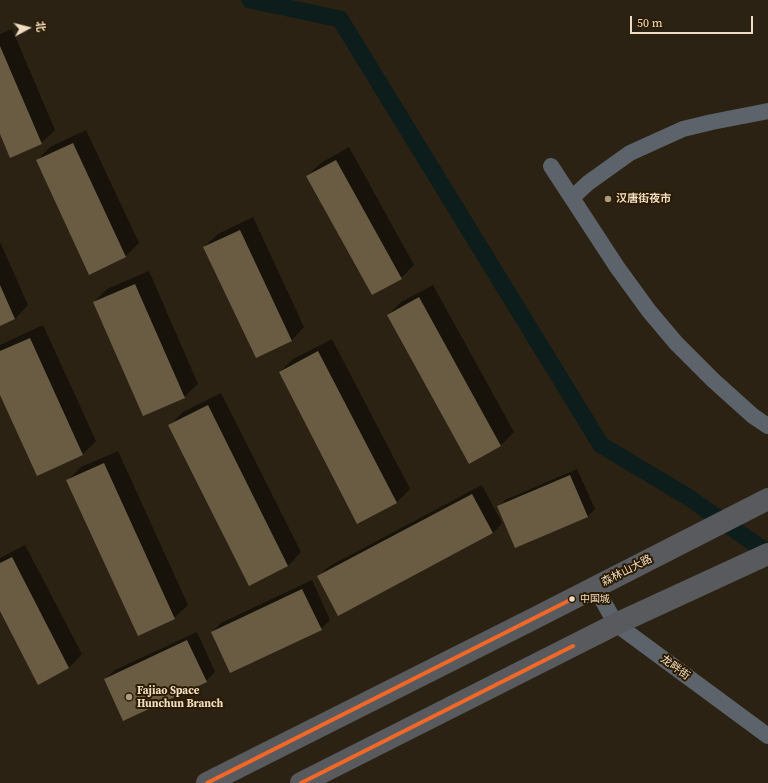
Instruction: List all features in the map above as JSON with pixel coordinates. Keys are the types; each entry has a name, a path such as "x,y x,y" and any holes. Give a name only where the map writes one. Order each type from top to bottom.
{"main road":[{"name":"森林山大路","path":"207,783 595,588 768,499"},
{"path":"301,783 616,624 760,557"}],"street":[{"path":"572,198 588,182 630,152 683,129 768,111"},
{"path":"551,166 617,267 649,311 676,344 753,416 768,426"},
{"name":"龙畔街","path":"595,588 616,624 768,736"}],"building":[{"path":"0,46 42,144 10,158 0,134"},
{"path":"73,143 126,257 89,275 36,160"},
{"path":"336,160 402,279 372,295 306,176"},
{"path":"240,230 292,341 256,358 203,247"},
{"path":"135,284 185,398 143,416 93,302"},
{"path":"0,285 15,319 0,326"},
{"path":"419,297 501,446 469,464 387,315"},
{"path":"30,338 83,455 37,476 0,395 0,351"},
{"path":"318,351 397,503 357,524 279,372"},
{"path":"208,405 288,566 249,586 168,425"},
{"path":"104,463 175,619 138,636 66,480"},
{"path":"570,475 588,517 515,548 497,506"},
{"path":"472,494 493,533 338,616 317,576"},
{"path":"12,557 69,668 38,685 0,611 0,563"},
{"path":"302,589 322,630 230,673 211,632"},
{"path":"187,640 207,682 123,721 104,679"}],"waterway":[{"path":"250,0 340,19 601,445 688,497 768,553"}],"transit line":[{"path":"207,783 572,599"},
{"path":"301,783 573,646"}],"place":[{"name":"汉唐街夜市","path":"608,199"},
{"name":"中国城","path":"572,599"},
{"name":"Fajiao Space Hunchun Branch","path":"129,697"}]}
